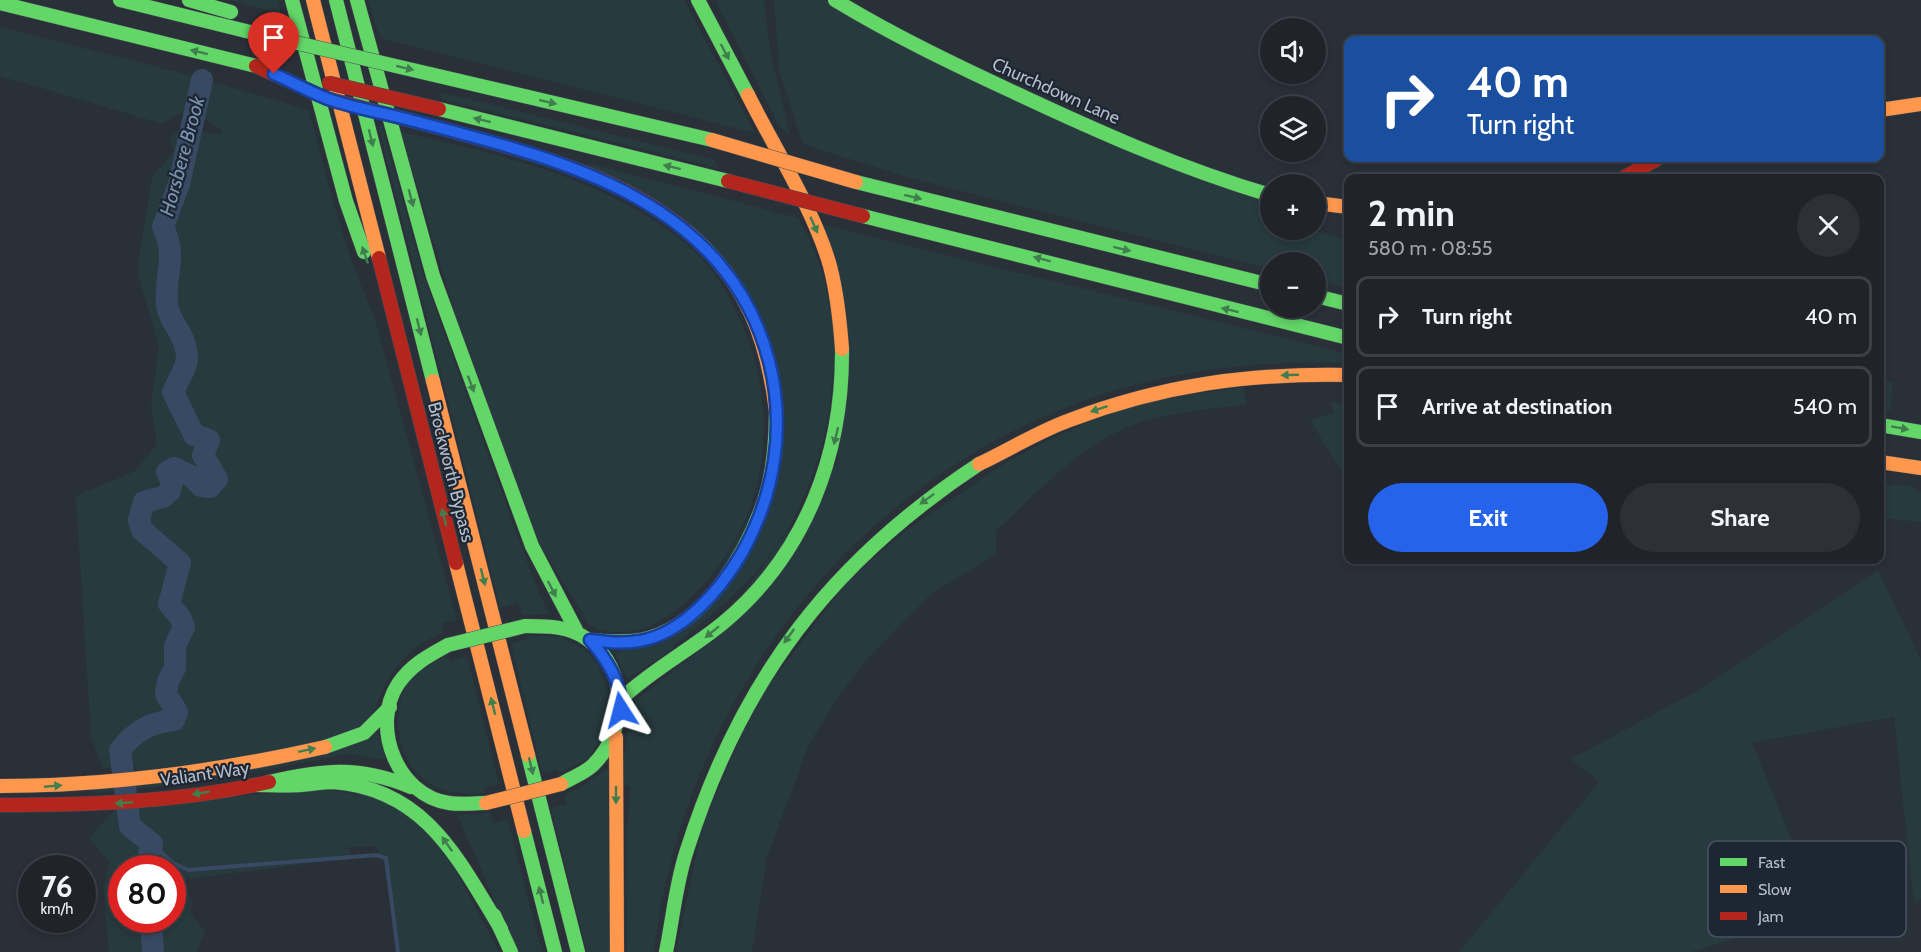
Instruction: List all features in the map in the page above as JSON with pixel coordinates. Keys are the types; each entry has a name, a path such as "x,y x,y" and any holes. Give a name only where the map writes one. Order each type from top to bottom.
{"main road":[{"path":"120,0 712,140 856,182 1260,283"},
{"path":"189,0 242,15 336,51"},
{"path":"292,0 346,201 411,389"},
{"name":"Brockworth Bypass","path":"313,0 555,952"},
{"name":"Brockworth Bypass","path":"336,0 578,952"},
{"path":"357,0 414,211 441,298 532,546 576,630"},
{"path":"621,699 642,680 707,636 739,609 767,580 789,550 816,499 829,464 839,424 843,388 843,348 830,266 809,214 698,0"},
{"name":"Churchdown Lane","path":"835,0 910,43 1082,124 1208,175 1260,192"},
{"path":"0,3 439,109 1344,337"},
{"path":"256,66 328,99 444,129 575,167 656,208 698,241 718,262 752,313 765,347 775,388 776,451 764,507 740,556 704,601 670,629 639,641 620,643 590,640"},
{"path":"1884,109 1921,104"},
{"path":"1630,174 1652,162"},
{"path":"1326,204 1344,206"},
{"path":"1326,298 1344,302"},
{"path":"666,952 677,887 691,832 711,775 736,722 764,673 801,620 878,539 917,507 978,465 1033,436 1091,411 1168,389 1224,380 1288,375 1344,375"},
{"path":"1884,426 1921,432"},
{"path":"1884,463 1921,468"},
{"path":"616,737 594,765 583,774 561,784 486,803 455,806 434,800 411,787 399,770 389,745 387,732 390,707 400,683 411,668 427,655 448,645 525,626 546,624 576,630 590,640 611,669 621,699 616,737 617,952"},
{"name":"Valiant Way","path":"0,786 43,787 148,777 249,762 345,741 370,729 390,707"},
{"name":"Valiant Way","path":"0,805 146,801 255,785 299,774 341,769 366,770 386,775 411,787"},
{"path":"255,785 335,782 364,786 391,795 414,808 434,825 452,849 501,929"},
{"path":"434,800 447,815"},
{"path":"464,845 511,952"}],"green space":[{"path":"230,0 278,0 281,14"},
{"path":"368,0 684,0 755,133 380,38"},
{"path":"715,0 764,0 771,55 790,136 778,124"},
{"path":"774,0 825,0 867,25 1260,198 1260,240 1326,240 1326,234 1344,239 1344,287 1326,282 1326,252 1260,252 1260,266 903,176 803,144 779,71"},
{"path":"0,27 185,74 309,110 345,240 374,316 457,620 443,623 442,634 416,647 402,661 390,677 370,717 350,730 325,739 258,754 138,771 137,767 103,768 91,736 76,496 135,471 157,444 151,406 159,345 137,271 152,177 174,151 170,139 178,130 220,134 222,130 202,117 201,105 194,103 191,111 177,114 163,124 0,76"},
{"path":"440,92 715,160 718,168 441,99"},
{"path":"378,125 382,126 424,277 535,584 549,614 522,615 518,603 500,608"},
{"path":"401,132 478,150 554,173 627,204 692,249 712,272 729,298 752,350 760,385 764,421 762,456 755,491 743,525 726,556 689,599 659,622 627,632 601,630 589,624 541,547 465,348"},
{"path":"585,162 798,218 815,251 826,288 832,328 833,369 829,411 820,452 807,491 789,527 757,571 711,616 673,646 673,649 627,679 615,653 697,614 782,456 738,279"},
{"path":"825,225 1344,353 1344,363 1243,366 1164,378 1138,384 1043,417 956,464 877,523 809,593 751,673 706,760 673,854 654,952 627,952 626,834 631,788 621,782 628,728 636,700 707,644 838,462"},
{"path":"1884,380 1893,382 1890,411 1884,410"},
{"path":"1244,387 1246,404 1151,419 1107,437 1087,450 1048,481 996,531 996,554 931,594 864,663 839,696 809,744 767,857 752,952 676,952 701,830 755,703 852,576 908,529 1008,461 1046,441 1111,412 1160,399"},
{"path":"1330,403 1344,403 1344,475 1310,420 1334,413"},
{"path":"1884,485 1910,485 1921,493 1921,522 1884,518"},
{"path":"1878,571 1921,660 1921,899 1914,904 1894,717 1752,743 1792,841 1708,841 1708,937 1740,937 1691,952 1459,952 1599,782 1571,759 1697,691"},
{"path":"528,635 561,637 586,650 597,663 609,692 609,723 589,758 559,773 557,769 542,773 511,644 527,639"},
{"path":"448,654 450,661 467,656 499,784 484,788 485,793 451,792 424,780 406,757 401,742 398,713 407,684 418,673"},
{"path":"378,732 386,760 347,754 210,781 98,793 86,789"},
{"path":"608,768 610,952 587,952 551,808 566,804 564,795 579,788"},
{"path":"321,788 393,801 440,841 499,952 398,952 383,858 375,846 340,848 348,849 353,858 186,879 186,855 108,855 108,861 89,838 115,809"},
{"path":"490,812 493,823 508,819 542,952 517,952 457,814 476,815"},
{"path":"108,866 108,933 186,933 186,891 192,899 190,913 205,932 196,952 109,952 103,888"}],"waterway":[{"name":"Horsbere Brook","path":"149,855 152,844 130,826 120,750 132,737 144,729 174,720 177,712 166,694 168,681 175,668 175,646 184,627 180,617 169,604 180,563 142,530 139,520 144,502 163,497 170,491 172,482 167,472 174,468 191,476 201,486 210,487 217,479 203,455 209,440 194,435 173,392 184,370 187,357 184,342 167,305 170,248 163,227 179,184 202,80"},
{"path":"152,844 173,863 188,870 377,855 386,858 398,952"},
{"name":"Horsbere Brook","path":"152,933 153,952"}],"traffic: fast":[{"path":"120,0 246,31"},
{"path":"189,0 231,12"},
{"path":"292,0 346,201 364,252"},
{"path":"336,0 433,381"},
{"path":"357,0 433,276 532,546 576,630"},
{"path":"698,0 748,95"},
{"path":"835,0 920,47 1073,119 1203,173 1260,192"},
{"path":"0,3 256,66"},
{"path":"246,31 430,74"},
{"path":"430,74 712,140"},
{"path":"439,109 728,181"},
{"path":"856,182 1260,283"},
{"path":"863,216 1344,337"},
{"path":"1326,298 1344,303"},
{"path":"621,699 723,623 752,596 777,566 797,534 814,499 827,464 836,426 841,388 842,349"},
{"path":"590,640 635,641 670,629 689,617 722,583 747,542 764,501 774,456 776,411"},
{"path":"1884,426 1921,432"},
{"path":"666,952 677,887 687,850 709,789 734,732 764,679 797,630 835,584 878,542 926,502 979,464"},
{"path":"525,626 565,629 587,639 601,652 611,667 617,683 618,718 605,751 590,768 561,784"},
{"path":"448,645 525,626"},
{"path":"448,645 414,666 398,684 390,701 387,720 388,739 403,774 416,788 431,798 449,803 486,803"},
{"path":"325,747 364,733 390,707"},
{"path":"528,755 578,952"},
{"path":"269,782 340,772 374,775 411,787"},
{"path":"255,785 333,782 365,787 392,798 416,813 436,832 470,877 501,929"},
{"path":"524,831 555,952"},
{"path":"494,915 511,952"}],"traffic: slow":[{"path":"313,0 379,258"},
{"path":"748,95 804,202 823,245 835,286 842,349"},
{"path":"1884,109 1921,104"},
{"path":"712,140 856,182"},
{"path":"1326,204 1344,206"},
{"path":"689,233 725,271 750,313 767,359 776,411"},
{"path":"979,464 1058,424 1138,398 1241,379 1344,375"},
{"path":"433,381 528,755"},
{"path":"1884,463 1921,468"},
{"path":"456,563 524,831"},
{"path":"616,737 617,952"},
{"path":"0,786 82,783 164,776 325,747"},
{"path":"486,803 561,784"}],"traffic: jam":[{"path":"256,66 328,99 444,129"},
{"path":"329,83 439,109"},
{"path":"444,129 541,157 604,180 634,195 689,233"},
{"path":"1630,174 1652,162"},
{"path":"728,181 863,216"},
{"path":"379,258 456,563"},
{"path":"0,805 135,801 202,794 269,782"}],"route":[{"path":"274,74 328,99 543,157 575,167 607,182 656,208 705,247 731,279 752,313 765,347 775,388 777,408 774,467 764,507 740,556 730,570 717,588 682,621 649,639 620,643 590,640 603,655 616,680 621,699 621,710"}]}
